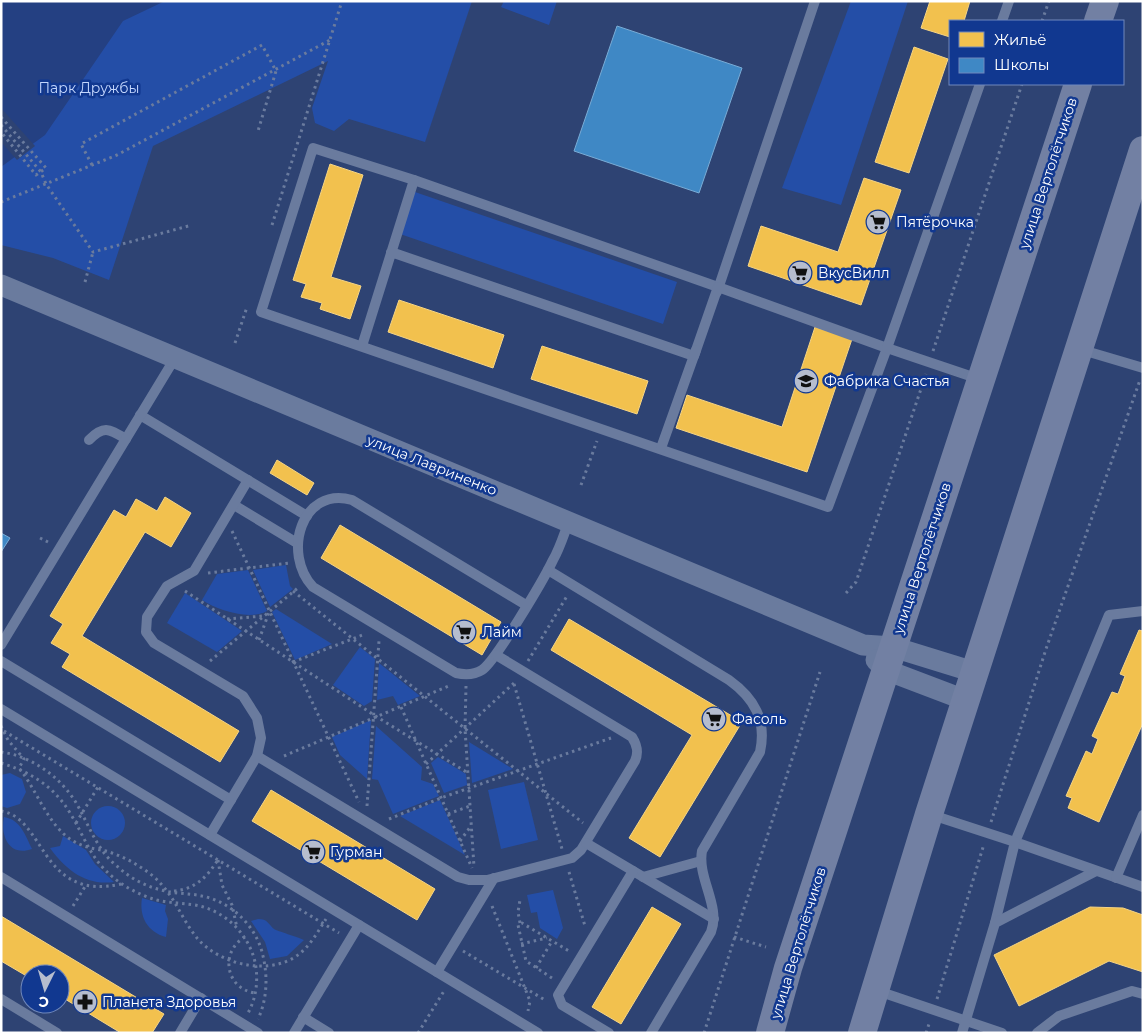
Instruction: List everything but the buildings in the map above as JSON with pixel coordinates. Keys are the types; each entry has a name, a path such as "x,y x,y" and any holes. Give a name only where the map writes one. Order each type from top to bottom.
{"main road":[{"path":"1098,20 1105,1"},
{"name":"улица Вертолётчиков","path":"770,1033 788,968 1078,85"},
{"path":"862,1033 928,814 1143,150"}],"street":[{"name":"улица Лавриненко","path":"1,285 569,521 890,658"},
{"path":"890,658 974,672"},
{"path":"890,658 965,700"}],"lane":[{"path":"661,448 717,291 815,1"},
{"path":"1002,20 1009,1"},
{"path":"980,85 887,348 828,506 260,312 313,148 414,180 717,291 887,348 930,363 980,379"},
{"path":"362,346 414,180"},
{"path":"391,252 694,356"},
{"path":"1078,349 1143,368"},
{"path":"1,645 175,358"},
{"path":"140,415 307,516"},
{"path":"89,440 98,431 109,429 126,439"},
{"path":"210,835 257,756 260,728 252,707 243,696 154,643 146,632 147,618 162,592 172,583 188,576 194,571 248,480"},
{"path":"526,605 352,500 338,497 328,499 314,507 299,531 297,543 299,562 307,580 312,586 456,673 466,677 482,670 496,655 548,570 569,521"},
{"path":"234,505 297,543"},
{"path":"548,570 729,680 745,692 759,713 762,729 760,752 704,845 701,861 714,920 711,932 651,1033"},
{"path":"962,1033 995,923 1015,842 1109,615 1143,611"},
{"path":"1,623 11,629"},
{"path":"257,756 458,876 475,880 494,878 566,861 577,854 593,832 637,757 636,743 626,733 496,655"},
{"path":"1,661 231,800"},
{"path":"1,710 538,1033"},
{"path":"928,814 1143,887"},
{"path":"1116,878 1143,815"},
{"path":"586,843 714,920"},
{"path":"643,877 701,861"},
{"path":"609,1033 562,1005 558,1000 558,995 633,871"},
{"path":"995,923 1096,871"},
{"path":"1,878 255,1031"},
{"path":"437,972 494,878"},
{"path":"294,1033 359,925"},
{"path":"875,990 1002,1033"},
{"path":"1037,1033 1059,1016 1132,991 1143,994"},
{"path":"180,1033 201,998"},
{"path":"1,999 42,1029 57,1033"},
{"path":"303,1017 330,1033"}],"path":[{"path":"270,234 342,1"},
{"path":"1042,20 1049,1"},
{"path":"1,202 117,155 276,71 330,40"},
{"path":"92,165 81,144 262,45 276,71 258,131"},
{"path":"846,592 856,582 1022,85"},
{"path":"1,117 46,168 36,176 1,132"},
{"path":"1,124 41,172 46,184 93,252 85,282"},
{"path":"93,252 192,225"},
{"path":"235,343 250,298"},
{"path":"926,1033 1046,649 1143,373"},
{"path":"581,485 602,428"},
{"path":"226,518 369,822"},
{"path":"188,576 299,562"},
{"path":"199,670 307,580"},
{"path":"172,583 375,717 468,773"},
{"path":"426,764 514,684 573,585"},
{"path":"293,591 593,832"},
{"path":"259,640 270,611"},
{"path":"227,619 264,616"},
{"path":"293,662 380,628 369,822"},
{"path":"704,1033 820,672"},
{"path":"269,763 375,717 425,697 466,677 465,729 475,873 401,707"},
{"path":"514,684 590,942"},
{"path":"1,725 2,730 24,758"},
{"path":"2,730 350,940"},
{"path":"369,822 626,733"},
{"path":"1,752 24,758 53,777 68,792 101,851 119,869 136,880 168,892 211,898 234,910 256,936 265,964 266,992 255,1031"},
{"path":"18,768 24,758"},
{"path":"1,763 18,768 40,780 56,794 76,823 86,847 98,863 122,884 150,898 177,904 196,905 214,911 238,928 245,937 256,965 255,993 250,1010 242,1023"},
{"path":"18,768 61,831 73,841 86,847 132,862 154,877 177,904 198,939 213,952 228,960 256,965 283,963 296,956 313,940 332,909"},
{"path":"76,823 106,773"},
{"path":"448,814 470,806"},
{"path":"1,811 18,818 56,868 66,876 86,885 106,887 122,884"},
{"path":"460,841 472,825"},
{"path":"168,892 184,889 198,883 207,875 218,860"},
{"path":"218,860 222,885 234,910 238,928"},
{"path":"66,917 86,885"},
{"path":"486,891 530,1004 521,1023"},
{"path":"520,900 518,912 520,923 518,927 526,961 564,985"},
{"path":"520,923 580,958"},
{"path":"245,937 233,946 228,960 229,970 237,984 245,990 255,993"},
{"path":"734,937 766,947"},
{"path":"521,944 547,938"},
{"path":"536,968 552,941"},
{"path":"453,946 546,1001 558,1000"},
{"path":"418,1033 450,980"}],"green space":[{"name":"Парк Дружбы","path":"1,1 472,1 425,142 349,119 334,131 315,123 312,108 328,61 153,146 109,280 53,258 1,245"},
{"path":"504,1 557,1 549,25 501,7"},
{"path":"851,1 908,1 841,205 782,188"},
{"path":"415,192 677,282 663,324 400,234"},
{"path":"286,565 290,586 293,589 270,607 253,570"},
{"path":"248,570 267,611 260,614 243,615 225,611 202,600 217,574"},
{"path":"185,593 242,631 217,652 167,623"},
{"path":"276,609 332,644 295,660 272,612"},
{"path":"360,647 375,659 372,701 364,706 333,685"},
{"path":"379,663 420,696 398,705 393,696 377,700"},
{"path":"371,720 367,779 340,755 332,737"},
{"path":"376,726 422,767 421,780 433,784 439,796 393,814 378,780 372,779"},
{"path":"469,742 513,769 472,783"},
{"path":"438,757 466,774 467,785 444,793 431,763"},
{"path":"10,773 22,779 26,792 20,804 7,808 1,806 1,775"},
{"path":"524,782 538,840 501,849 488,790"},
{"path":"440,800 465,855 400,816"},
{"path":"108,806 120,811 125,823 120,835 108,840 96,835 91,823 96,811"},
{"path":"4,817 15,821 25,834 32,849 18,850 8,844 4,832"},
{"path":"63,836 86,850 95,864 114,882 104,883 86,879 77,875 63,863 50,848 60,846"},
{"path":"553,890 563,928 557,939 540,928 537,912 531,913 527,895"},
{"path":"142,898 166,905 165,911 168,919 166,937 159,935 149,927 143,917"},
{"path":"258,919 266,921 276,930 304,940 287,956 270,959 265,942 251,921"}],"shaded area":[{"path":"1,1 165,1 123,21 45,135 1,167"}],"pier":[{"path":"1,108 35,146 17,160 1,142"}],"place":[{"name":"Пятёрочка","path":"878,222"},
{"name":"ВкусВилл","path":"800,273"},
{"name":"Фабрика Счастья","path":"806,381"},
{"name":"Лайм","path":"464,632"},
{"name":"Фасоль","path":"714,719"},
{"name":"Гурман","path":"313,852"},
{"name":"Планета Здоровья","path":"85,1002"}]}
